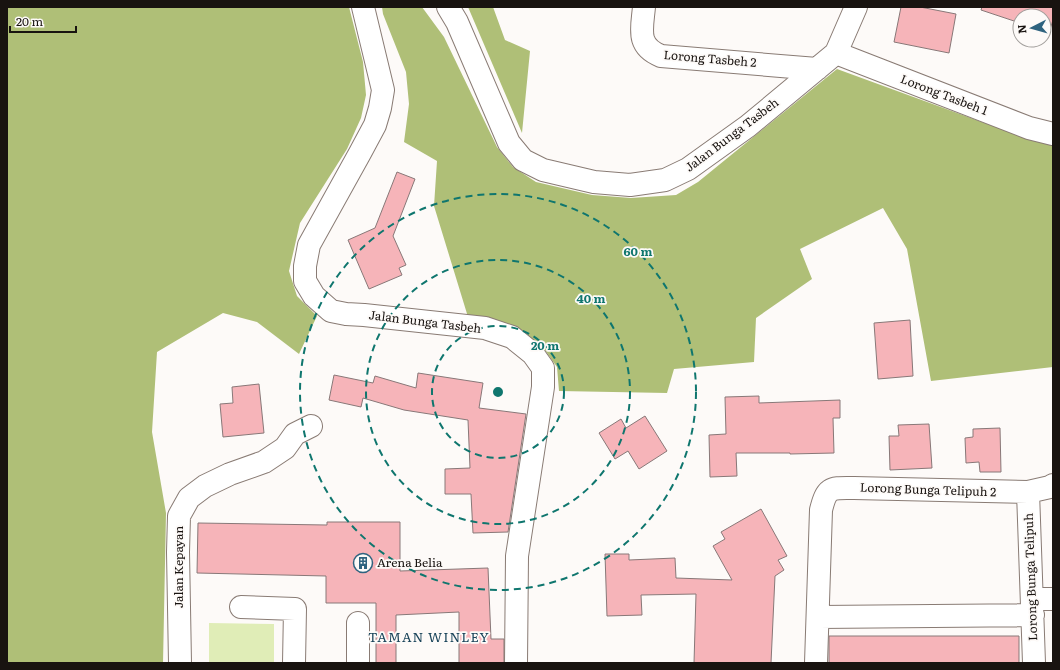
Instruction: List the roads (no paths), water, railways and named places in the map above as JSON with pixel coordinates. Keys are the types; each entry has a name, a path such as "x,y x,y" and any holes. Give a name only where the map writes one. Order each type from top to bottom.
{"street":[{"name":"Jalan Bunga Tasbeh","path":"363,7 383,90 380,108 374,125 360,153 309,245 305,266 305,281 314,296 331,311 346,314 485,328 512,337 533,354 543,368 543,387 517,556 516,663"},
{"name":"Jalan Bunga Tasbeh","path":"448,7 457,22 509,143 523,160 543,170 594,182 630,185 665,180 688,169 748,126 836,53 856,7"},
{"name":"Lorong Tasbeh 2","path":"644,7 642,30 644,44 651,52 661,56 817,69"},
{"name":"Lorong Tasbeh 1","path":"836,53 1030,128 1053,134"},
{"name":"Jalan Kepayan","path":"180,663 178,552 179,516 189,498 205,486 230,474 264,462 285,448 295,434 311,426"},
{"name":"Lorong Bunga Telipuh 2","path":"819,617 821,510 824,498 828,491 836,488 854,488 1028,492 1053,485"},
{"name":"Lorong Bunga Telipuh","path":"1028,492 1039,604 1034,663"},
{"path":"816,663 819,617 1039,604"},
{"path":"241,608 295,609 294,663"},
{"path":"358,623 358,663"}],"place":[{"name":"Arena Belia","path":"363,563"}],"district":[{"name":"TAMAN WINLEY","path":"429,637"}]}
